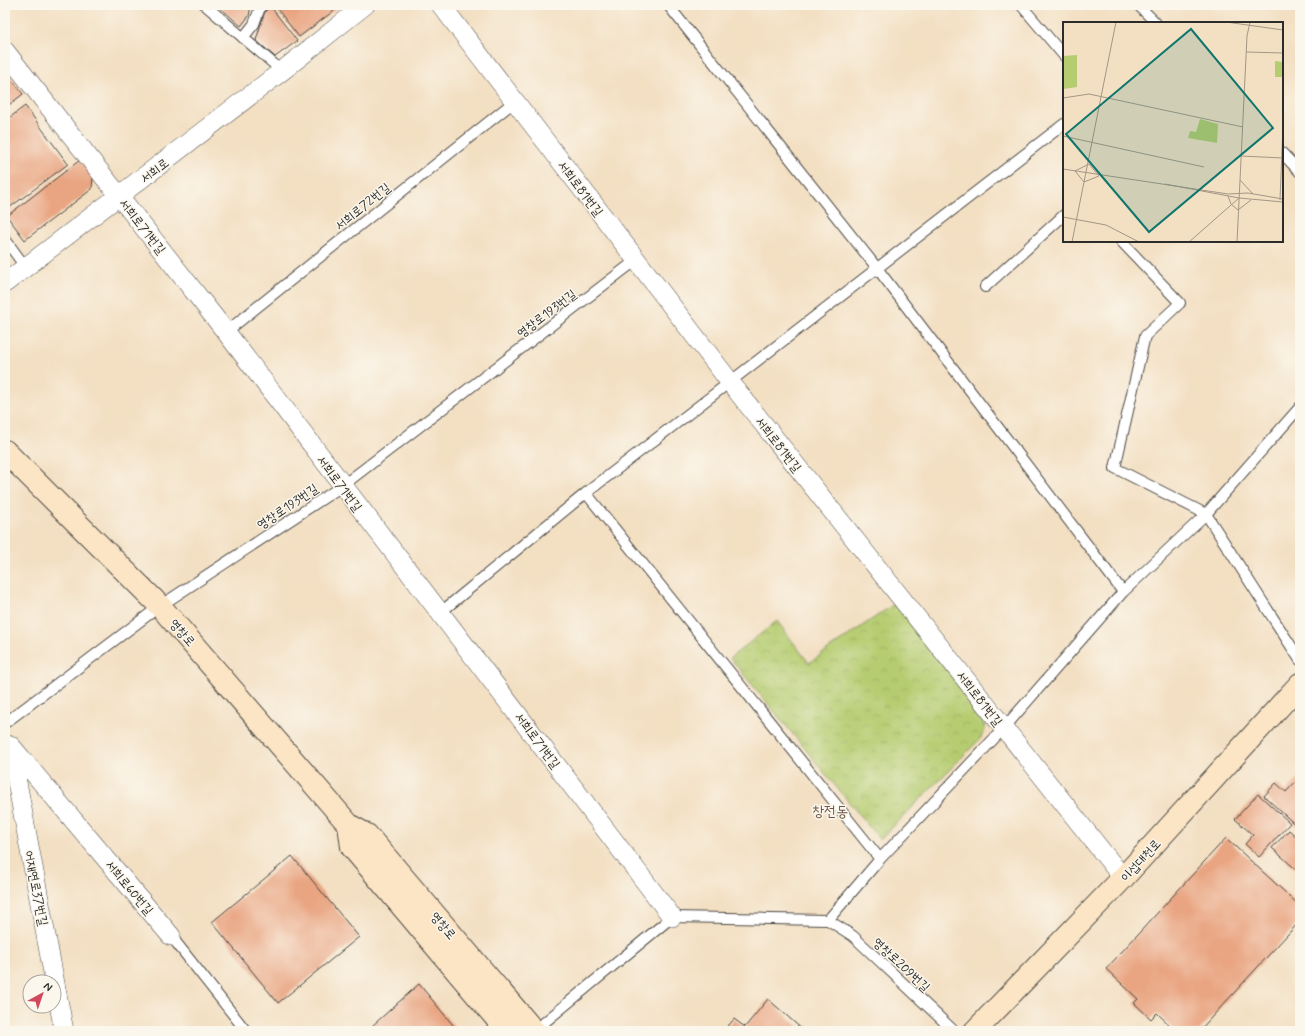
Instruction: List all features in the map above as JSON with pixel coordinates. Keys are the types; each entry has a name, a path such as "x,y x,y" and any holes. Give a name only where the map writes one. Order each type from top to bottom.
{"street":[{"name":"서희로","path":"5,284 282,71 365,5"},
{"name":"서희로81번길","path":"441,5 635,261 1123,878"},
{"name":"서희로71번길","path":"5,51 226,332 342,486 441,612 672,917"},
{"name":"영창로","path":"5,451 160,606 348,825 367,835 534,1031"},
{"name":"이섭대천로","path":"975,1031 1123,878 1300,684"},
{"name":"서희로60번길","path":"8,744 171,936"},
{"name":"어재연로37번길","path":"8,744 64,1031"},
{"name":"영창로","path":"348,825 352,847 507,1031"}],"lane":[{"path":"205,5 282,71"},
{"path":"243,38 254,24 260,5"},
{"path":"668,5 878,268 1123,592"},
{"path":"1021,5 1063,55"},
{"path":"1138,5 1155,22"},
{"name":"서희로72번길","path":"226,332 515,101"},
{"path":"441,612 586,493 1063,125"},
{"path":"1283,154 1300,172"},
{"path":"985,287 1063,216"},
{"path":"5,239 26,268"},
{"path":"1122,242 1180,304 1145,336 1115,468 1206,514 1300,660"},
{"name":"영창로193번길","path":"5,723 160,606 342,486 635,261"},
{"path":"534,1031 672,917 828,920 880,859 1004,728 1123,592 1206,514 1300,406"},
{"path":"586,493 880,859"},
{"name":"영창로209번길","path":"828,920 853,936 954,1031"},
{"name":"서희로60번길","path":"171,936 246,1031"}],"green space":[{"path":"897,602 982,712 985,730 980,739 880,840 730,658 777,621 809,663"}],"building":[{"path":"217,5 251,5 249,16 241,26"},
{"path":"274,5 338,5 339,7 299,37"},
{"path":"271,7 297,41 275,57 256,40 265,11"},
{"path":"5,71 23,94 5,108"},
{"path":"25,106 68,164 5,211 5,121"},
{"path":"80,160 93,176 92,189 25,240 7,216"},
{"path":"1300,777 1300,829 1264,796 1276,783 1286,792"},
{"path":"1258,794 1290,823 1259,857 1245,844 1253,835 1235,819"},
{"path":"1289,830 1300,840 1300,873 1272,848"},
{"path":"1226,838 1300,906 1300,921 1199,1031 1176,1031 1157,1013 1151,1019 1134,1003 1138,999 1106,969"},
{"path":"292,856 359,937 278,1003 212,922"},
{"path":"419,984 458,1031 376,1031 372,1026"},
{"path":"768,999 804,1031 724,1031 734,1019 745,1027"}],"district":[{"name":"창전동","path":"830,811"}]}
